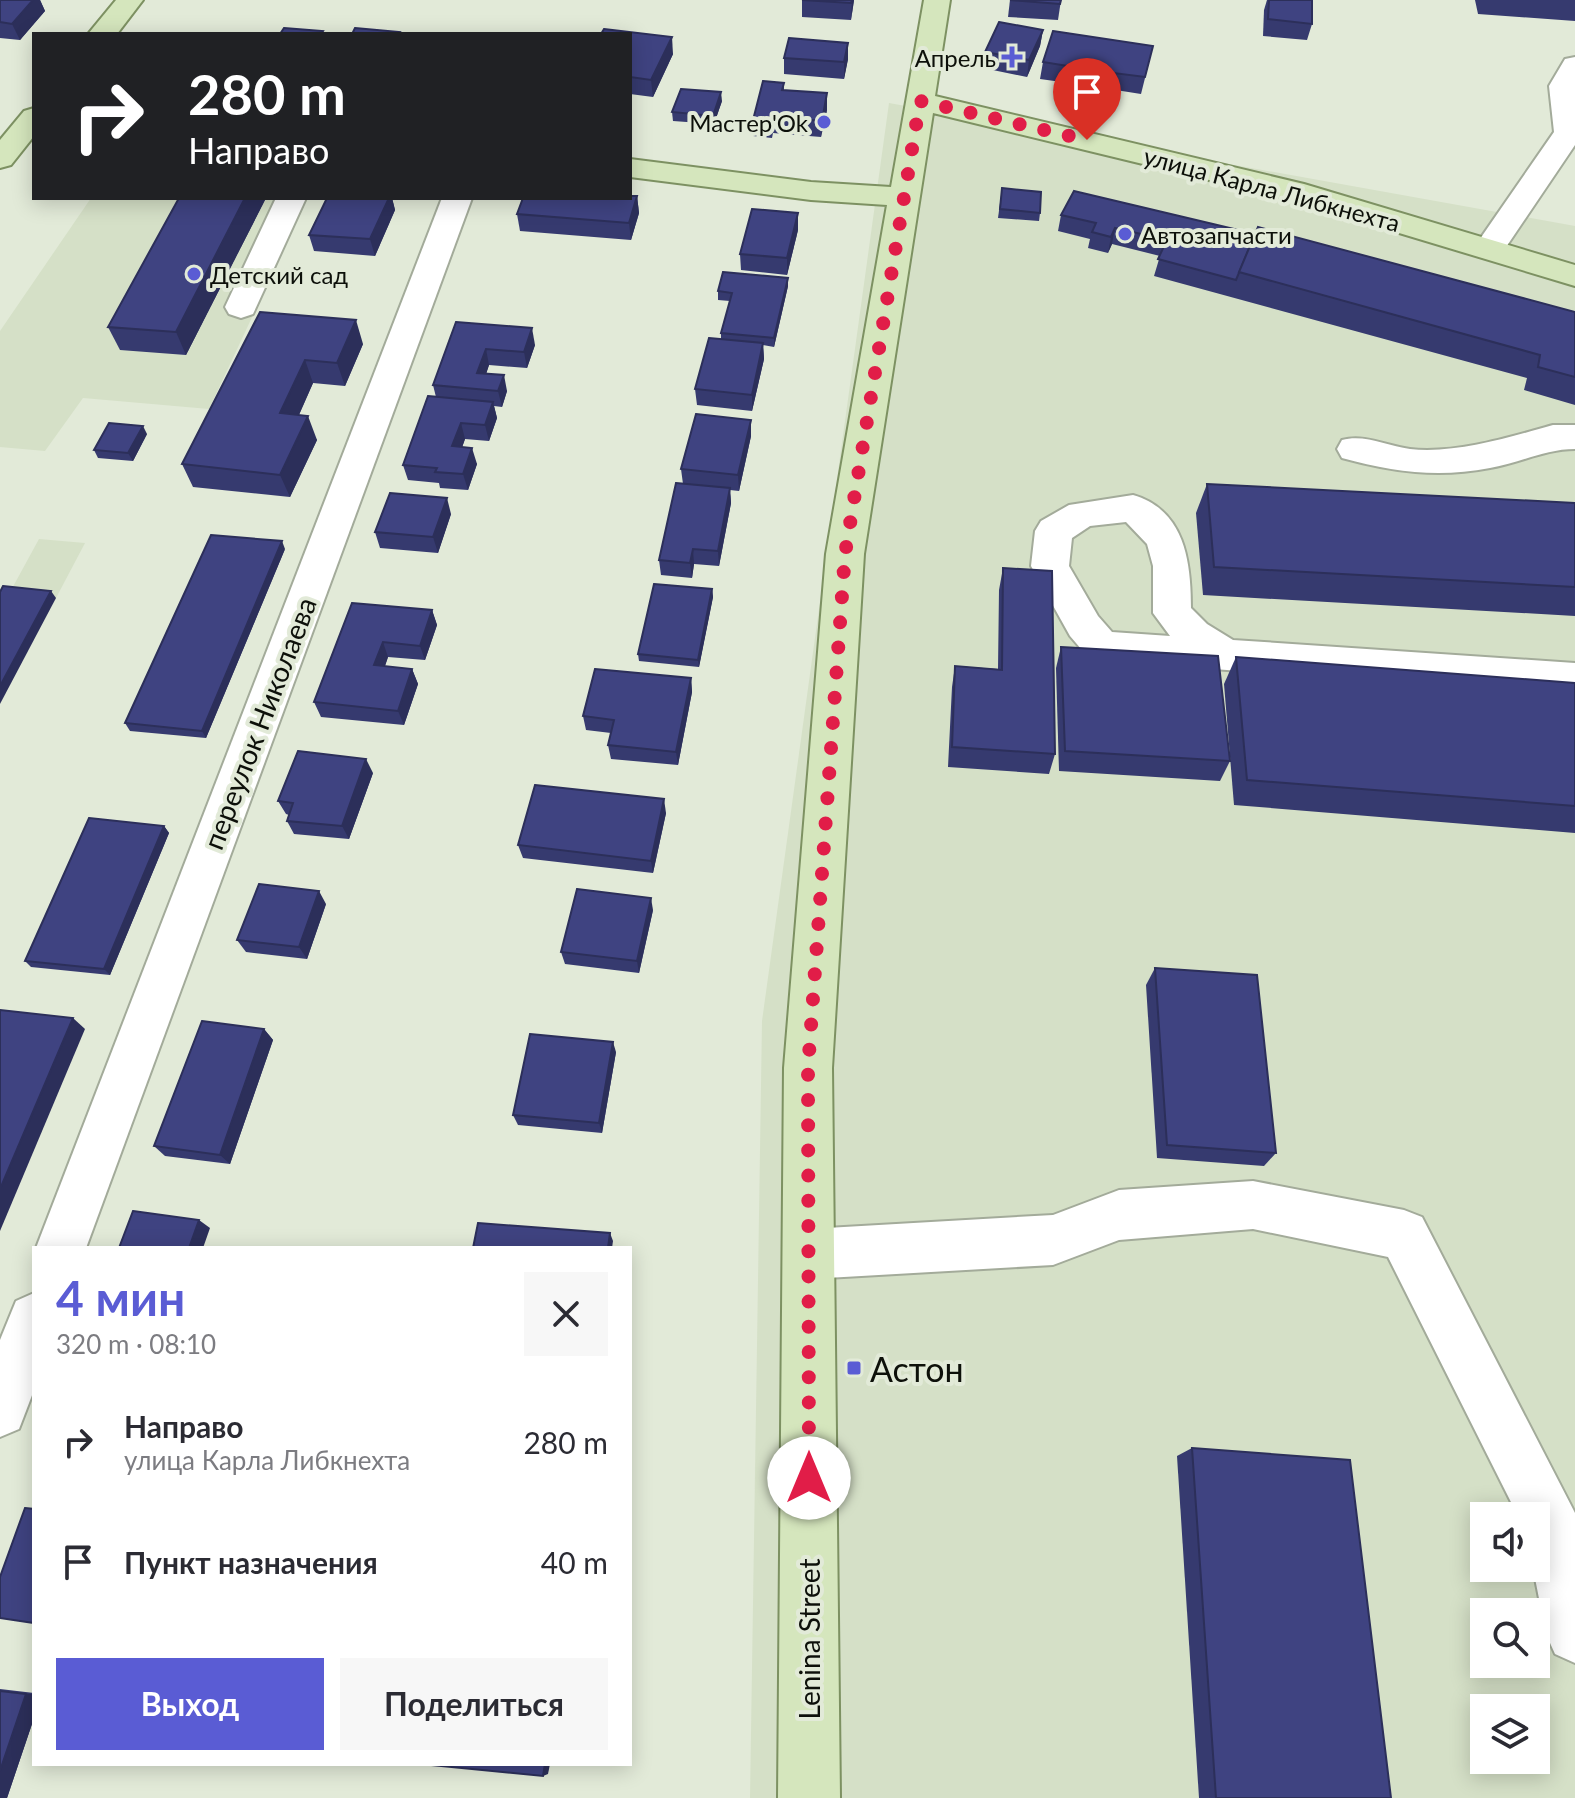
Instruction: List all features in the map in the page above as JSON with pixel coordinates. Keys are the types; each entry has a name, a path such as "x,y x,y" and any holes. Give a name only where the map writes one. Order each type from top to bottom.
{"main road":[{"path":"104,32 130,0"},
{"name":"Lenina Street","path":"809,1798 808,1068 845,554 937,0"},
{"name":"улица Карла Либкнехта","path":"920,101 1293,191 1575,276"},
{"path":"0,159 32,119"},
{"path":"632,168 811,191 902,197"}],"street":[{"path":"1489,249 1569,132 1563,86 1575,65"},
{"path":"241,307 290,200"},
{"name":"переулок Николаева","path":"62,1246 456,200"},
{"path":"1355,449 1412,462 1490,456 1553,437 1575,437"},
{"path":"1226,655 1193,635 1172,613 1170,549 1156,524 1133,508 1082,514 1054,531 1050,566 1084,626 1102,646 1226,655 1575,679"},
{"path":"809,1254 1053,1240 1119,1215 1253,1205 1404,1235 1553,1527 1575,1634"},
{"path":"0,1410 32,1324"}],"shaded area":[{"path":"889,103 1575,226 1575,1798 750,1798 762,1021"},
{"path":"90,200 307,200 209,409 83,398 45,451 0,447 0,331"},
{"path":"39,539 85,543 56,598 9,594"}],"building":[{"path":"0,0 33,0 12,24 0,22"},
{"path":"802,0 852,0 851,3"},
{"path":"1010,0 1061,0 1060,4"},
{"path":"1269,0 1312,0 1312,24 1268,19"},
{"path":"999,22 1043,30 1029,60 985,52"},
{"path":"284,28 323,31 322,32 281,32"},
{"path":"355,28 400,32 353,32"},
{"path":"604,29 630,32 602,32"},
{"path":"1053,31 1153,46 1145,77 1106,72 1103,82 1070,77 1074,67 1043,62"},
{"path":"632,32 672,37 651,80 632,77"},
{"path":"789,38 848,43 844,62 784,58"},
{"path":"763,81 784,83 782,90 827,93 822,121 773,117 772,121 753,120"},
{"path":"681,89 721,92 713,116 672,112"},
{"path":"1002,188 1041,192 1040,213 1000,209"},
{"path":"1074,191 1255,234 1236,280 1158,259 1167,240 1115,228 1111,237 1092,232 1096,223 1061,215"},
{"path":"632,196 637,196 629,223 517,214 522,200 632,200"},
{"path":"178,200 244,200 176,332 108,327"},
{"path":"326,200 388,200 370,239 309,235"},
{"path":"752,209 798,213 787,258 740,254"},
{"path":"1258,227 1575,312 1575,377 1538,367 1540,355 1239,272"},
{"path":"723,272 788,278 774,338 721,333 732,293 718,291"},
{"path":"260,312 356,320 337,363 305,360 280,413 308,416 280,475 182,464"},
{"path":"456,322 532,328 524,352 486,349 477,373 504,375 498,391 433,385"},
{"path":"709,338 763,343 752,395 695,389"},
{"path":"428,396 493,402 485,425 461,423 452,446 472,448 463,474 403,465"},
{"path":"696,414 751,420 738,475 681,469"},
{"path":"109,423 143,426 128,453 94,450"},
{"path":"676,483 730,488 718,551 693,549 690,563 659,560"},
{"path":"1207,484 1575,503 1575,587 1214,567"},
{"path":"390,493 447,498 433,537 375,532"},
{"path":"211,535 282,541 202,731 125,723"},
{"path":"1003,568 1052,571 1055,754 952,747 955,666 1002,670"},
{"path":"654,584 712,589 698,660 638,654"},
{"path":"3,586 51,591 0,686 0,592"},
{"path":"352,603 432,610 420,646 383,642 374,665 412,669 398,711 314,702"},
{"path":"1061,647 1218,656 1230,761 1065,751"},
{"path":"1236,657 1575,683 1575,806 1247,780"},
{"path":"595,669 691,678 676,752 608,745 614,720 583,716"},
{"path":"298,751 366,759 342,826 287,821 293,803 278,801"},
{"path":"535,785 664,799 651,861 518,845"},
{"path":"89,818 164,826 104,969 25,961"},
{"path":"259,884 319,891 299,947 237,940"},
{"path":"577,889 651,898 637,961 561,952"},
{"path":"1155,968 1257,975 1276,1153 1167,1145"},
{"path":"0,1010 73,1018 0,1189"},
{"path":"202,1021 264,1029 220,1155 154,1146"},
{"path":"530,1034 613,1042 599,1123 513,1115"},
{"path":"133,1211 199,1220 190,1246 120,1246"},
{"path":"478,1223 610,1233 608,1246 473,1246"},
{"path":"1192,1448 1350,1460 1391,1798 1216,1798"},
{"path":"25,1508 32,1509 32,1623 0,1618 0,1577"},
{"path":"0,1691 26,1694 0,1771"},
{"path":"441,1766 545,1766 543,1776"}],"place":[{"name":"Апрель","path":"1012,57"},
{"name":"Мастер'Ok","path":"824,122"},
{"name":"Автозапчасти","path":"1125,234"},
{"name":"Детский сад","path":"194,274"},
{"name":"Астон","path":"854,1368"}],"route":[{"path":"809,1478 808,1068 845,554 920,101 1087,140"}]}
